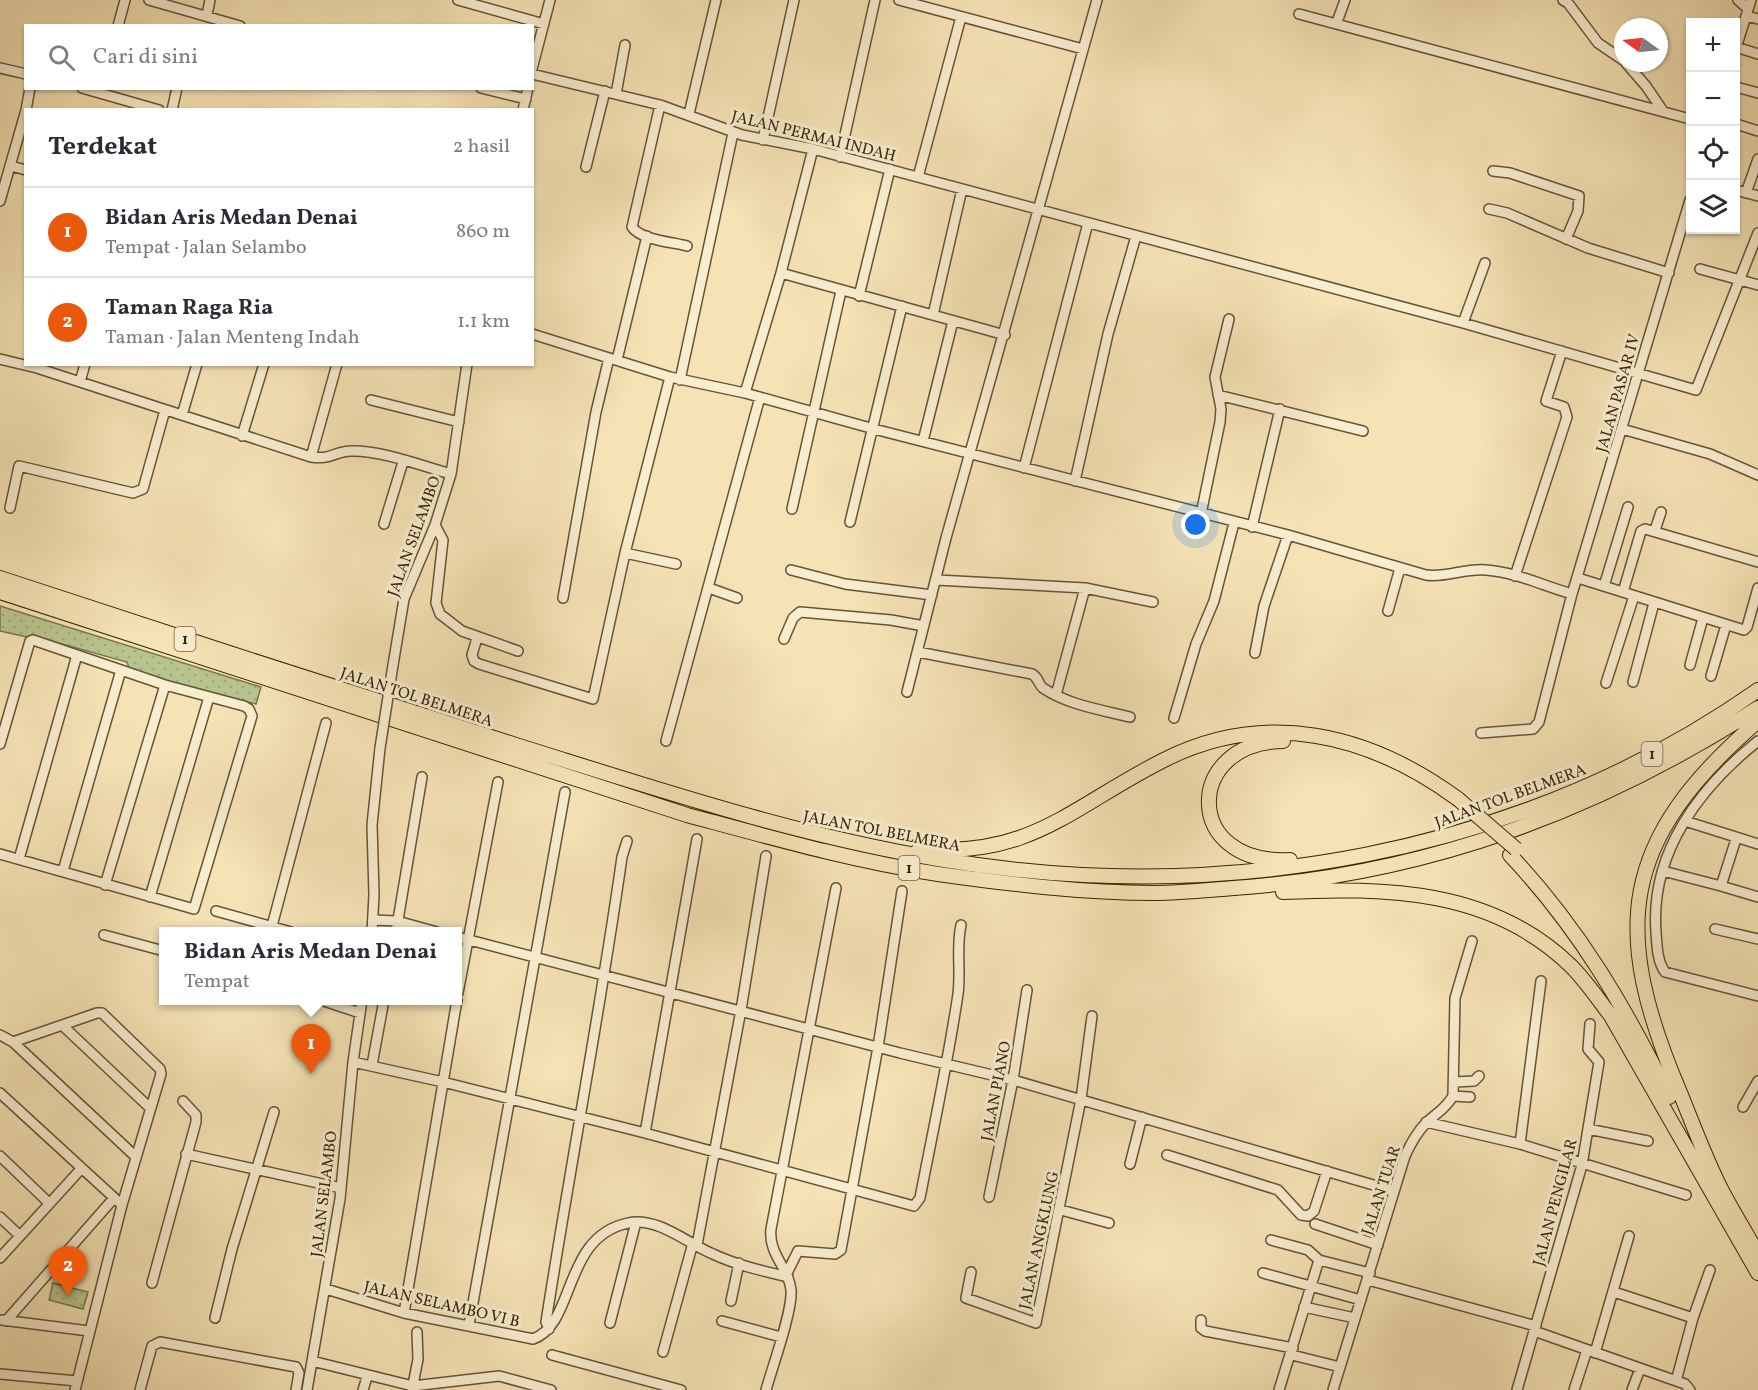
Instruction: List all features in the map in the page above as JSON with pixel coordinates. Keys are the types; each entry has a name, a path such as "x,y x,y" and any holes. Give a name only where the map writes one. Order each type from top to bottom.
{"highway":[{"name":"JALAN TOL BELMERA","path":"0,578 688,799 790,828 938,860 1007,868 1110,875 1166,876 1288,869 1366,856 1472,830 1615,773 1663,748 1758,690"},
{"name":"JALAN TOL BELMERA","path":"0,592 687,815 785,842 936,874 1096,891 1187,891 1281,885 1356,873 1431,857 1547,819 1622,786 1713,737 1758,708"},
{"path":"1722,1190 1668,1064 1649,1012 1638,951 1637,908 1643,879 1655,843 1670,816 1699,778 1758,721"},
{"path":"863,844 957,850 1005,844 1058,823 1164,760 1214,742 1263,733 1315,734 1358,744 1419,773 1455,802 1513,852 1578,924 1610,974 1722,1190 1758,1254"},
{"path":"1366,856 1274,861 1238,852 1224,841 1215,829 1208,804 1216,774 1235,754 1246,748 1271,742 1302,741 1328,744 1387,763 1455,802"},
{"path":"1513,852 1557,908 1611,986 1652,1062 1725,1216"},
{"path":"1187,891 1228,894 1322,890 1407,893 1460,902 1494,915 1554,951 1570,965 1611,1016 1758,1273"}],"street":[{"path":"119,24 125,0"},
{"path":"149,0 234,24"},
{"path":"207,15 210,0"},
{"path":"458,0 475,2 544,24"},
{"path":"534,62 550,0"},
{"path":"689,114 716,0"},
{"path":"764,140 794,0"},
{"path":"840,157 875,0"},
{"path":"899,0 1083,50"},
{"path":"907,692 970,453 1005,335 1097,0"},
{"path":"1337,22 1345,0"},
{"path":"1563,0 1568,3 1598,43 1614,54"},
{"path":"1738,0 1758,19"},
{"path":"1740,35 1748,8"},
{"path":"1299,14 1337,22 1686,118"},
{"path":"918,177 961,17"},
{"path":"616,94 625,45"},
{"path":"1740,49 1758,54"},
{"path":"0,68 24,74"},
{"path":"1634,72 1663,111"},
{"name":"JALAN PERMAI INDAH","path":"534,74 660,105 689,114 733,133 813,148 1639,371 1696,390 1741,279"},
{"path":"1740,88 1758,93"},
{"path":"26,108 30,90"},
{"path":"89,90 152,108"},
{"path":"172,108 177,90"},
{"path":"489,90 526,99"},
{"path":"524,108 528,90"},
{"path":"586,167 605,92"},
{"path":"660,105 632,221 635,232 687,246"},
{"path":"0,201 24,117"},
{"path":"1740,125 1758,131"},
{"path":"680,380 733,133"},
{"path":"744,393 781,273 813,148"},
{"path":"1746,193 1758,159"},
{"path":"11,166 24,170"},
{"path":"859,296 891,169"},
{"path":"1493,171 1510,173 1579,196 1578,211 1566,239"},
{"path":"933,315 962,189"},
{"path":"1740,191 1758,196"},
{"path":"1489,209 1507,213 1566,239 1669,273"},
{"name":"JALAN PASAR IV","path":"1481,733 1536,727 1572,594 1686,214"},
{"path":"1024,468 1088,223"},
{"path":"1741,279 1758,233"},
{"path":"563,598 596,412 647,236"},
{"path":"1075,481 1108,334 1136,236"},
{"path":"1463,323 1485,263"},
{"path":"1700,269 1758,285"},
{"path":"781,273 1005,335"},
{"path":"792,509 816,413 841,291"},
{"path":"850,522 902,306"},
{"path":"1201,514 1220,422 1215,377 1229,320"},
{"path":"923,441 953,321"},
{"path":"534,335 680,380 760,397 874,429 1288,535 1400,568 1439,577 1477,570 1515,576 1572,594"},
{"path":"1515,576 1567,417 1564,407 1546,401 1562,351"},
{"path":"0,359 24,366"},
{"path":"24,366 311,457 327,459 352,451 452,474"},
{"path":"80,382 84,366"},
{"path":"182,416 196,366"},
{"path":"242,436 263,366"},
{"path":"311,457 336,366"},
{"name":"JALAN SELAMBO","path":"372,927 372,825 380,748 393,665 405,599 435,525 452,474 467,366"},
{"path":"477,638 472,655 474,661 479,664 593,699 625,554 670,377"},
{"path":"1218,395 1363,431"},
{"path":"666,741 760,397"},
{"path":"371,400 459,422"},
{"path":"1252,527 1280,409"},
{"path":"10,508 20,466 133,493 140,492 143,489 165,410"},
{"path":"1622,429 1710,454 1758,475"},
{"path":"384,524 403,462"},
{"path":"1604,586 1628,507"},
{"path":"1655,530 1661,512"},
{"path":"1174,718 1199,636 1214,602 1234,523"},
{"path":"435,525 443,540 436,603 440,614 451,624 477,638 518,651"},
{"path":"1623,592 1641,531 1655,530 1758,562"},
{"path":"1255,653 1264,606 1288,535"},
{"path":"625,554 676,564"},
{"path":"1388,611 1400,568"},
{"path":"791,570 845,584 932,595"},
{"path":"1578,578 1744,630 1747,627 1758,588"},
{"path":"937,580 1085,588 1153,602"},
{"path":"709,588 737,598"},
{"path":"1056,695 1085,588"},
{"path":"1606,683 1634,596"},
{"path":"1633,682 1654,603"},
{"path":"784,639 793,618 800,612 891,620 924,626"},
{"path":"1690,665 1703,618"},
{"path":"1711,676 1726,625"},
{"path":"0,744 30,641 165,685 244,706 249,709 252,716 194,909 0,854"},
{"path":"918,652 1032,674 1037,677 1042,687 1056,695 1130,717"},
{"path":"19,859 77,655"},
{"path":"63,871 121,670"},
{"path":"105,885 165,685"},
{"path":"150,897 208,697"},
{"path":"272,926 326,723"},
{"path":"1758,741 1717,777 1685,821 1668,849 1655,905 1658,949 1662,968 1671,974 1758,996"},
{"path":"396,927 422,777"},
{"path":"498,782 463,938 672,994 1013,1080 1394,1191"},
{"path":"469,1325 565,792"},
{"path":"1685,821 1736,839 1758,844"},
{"path":"645,1133 672,994 698,839"},
{"path":"1721,886 1736,839"},
{"path":"549,1329 546,1322 578,1118 605,975 622,857 627,841"},
{"path":"663,1352 695,1244 715,1152 766,856"},
{"path":"1663,870 1758,897"},
{"path":"765,1390 781,1337 791,1292 787,1275 777,1261 770,1234 836,888"},
{"path":"787,1275 798,1251 839,1253 854,1187 902,891"},
{"path":"216,910 275,927"},
{"path":"373,920 397,921 419,927"},
{"path":"353,1062 443,1082 578,1118 645,1133 854,1187 914,1206 919,1202 959,981 958,937 961,925"},
{"path":"1715,929 1758,939"},
{"path":"104,935 159,950"},
{"path":"1470,1097 1453,1096 1455,998 1472,942"},
{"path":"1520,1144 1541,981"},
{"name":"JALAN PIANO","path":"989,1197 1013,1080 1028,990"},
{"path":"336,1005 360,1013"},
{"name":"JALAN SELAMBO","path":"307,1390 326,1289 341,1188 353,1062 361,1005"},
{"path":"372,1065 383,1005"},
{"path":"404,1313 456,1005"},
{"path":"0,1374 76,1385 160,1069 106,1015 97,1013 13,1042"},
{"name":"JALAN ANGKLUNG","path":"971,1272 966,1298 1036,1323 1081,1099 1092,1017"},
{"name":"JALAN PENGILAR","path":"1517,1390 1582,1165 1599,1062 1588,1049 1590,1024"},
{"path":"62,1025 150,1108"},
{"path":"0,1035 13,1042 136,1157"},
{"path":"1455,1082 1474,1081 1479,1076"},
{"path":"1743,1107 1758,1081"},
{"path":"0,1093 122,1205"},
{"name":"JALAN TUAR","path":"1333,1390 1394,1191 1412,1142 1426,1122 1445,1110 1453,1096"},
{"path":"152,1283 197,1118 183,1101"},
{"path":"215,1318 255,1170 274,1112"},
{"path":"1130,1164 1142,1117"},
{"path":"1426,1122 1520,1144 1582,1165 1686,1195"},
{"path":"1588,1129 1648,1141"},
{"path":"186,1155 341,1188"},
{"path":"1167,1155 1278,1190 1301,1215 1308,1216 1314,1211 1328,1171"},
{"path":"0,1156 50,1203"},
{"path":"0,1258 81,1169"},
{"path":"3,1320 114,1198"},
{"path":"1060,1210 1109,1223"},
{"path":"0,1217 20,1236"},
{"path":"549,1329 584,1252 615,1227 636,1222 653,1225 714,1255 787,1275"},
{"path":"610,1323 636,1222"},
{"path":"1315,1224 1378,1245"},
{"path":"1574,1390 1614,1292 1629,1236"},
{"path":"1271,1240 1308,1250 1319,1260 1535,1329 1685,1384 1690,1390"},
{"path":"1279,1390 1293,1351 1319,1260"},
{"path":"731,1301 739,1263"},
{"path":"1676,1381 1693,1318 1710,1270"},
{"path":"1263,1273 1360,1300"},
{"name":"JALAN SELAMBO VI B","path":"326,1289 404,1313 524,1338 542,1336 549,1329"},
{"path":"1614,1292 1693,1318"},
{"path":"1304,1307 1355,1318"},
{"path":"3,1320 89,1331"},
{"path":"1202,1320 1201,1328 1204,1331 1293,1351 1340,1367"},
{"path":"722,1321 781,1337"},
{"path":"412,1388 419,1350 417,1332"},
{"path":"143,1390 152,1346 160,1342 296,1367 299,1373 296,1390"},
{"path":"552,1355 681,1390"},
{"path":"312,1361 412,1388 500,1376 517,1385 550,1390"},
{"path":"1632,1390 1640,1369"},
{"path":"363,1390 367,1377"}],"green space":[{"path":"0,606 261,687 256,704 130,671 127,662 37,637 0,631"},
{"path":"53,1283 88,1292 83,1309 49,1300"}],"place":[{"name":"Bidan Aris Medan Denai","path":"311,1074"},
{"name":"Taman Raga Ria","path":"68,1296"}]}
